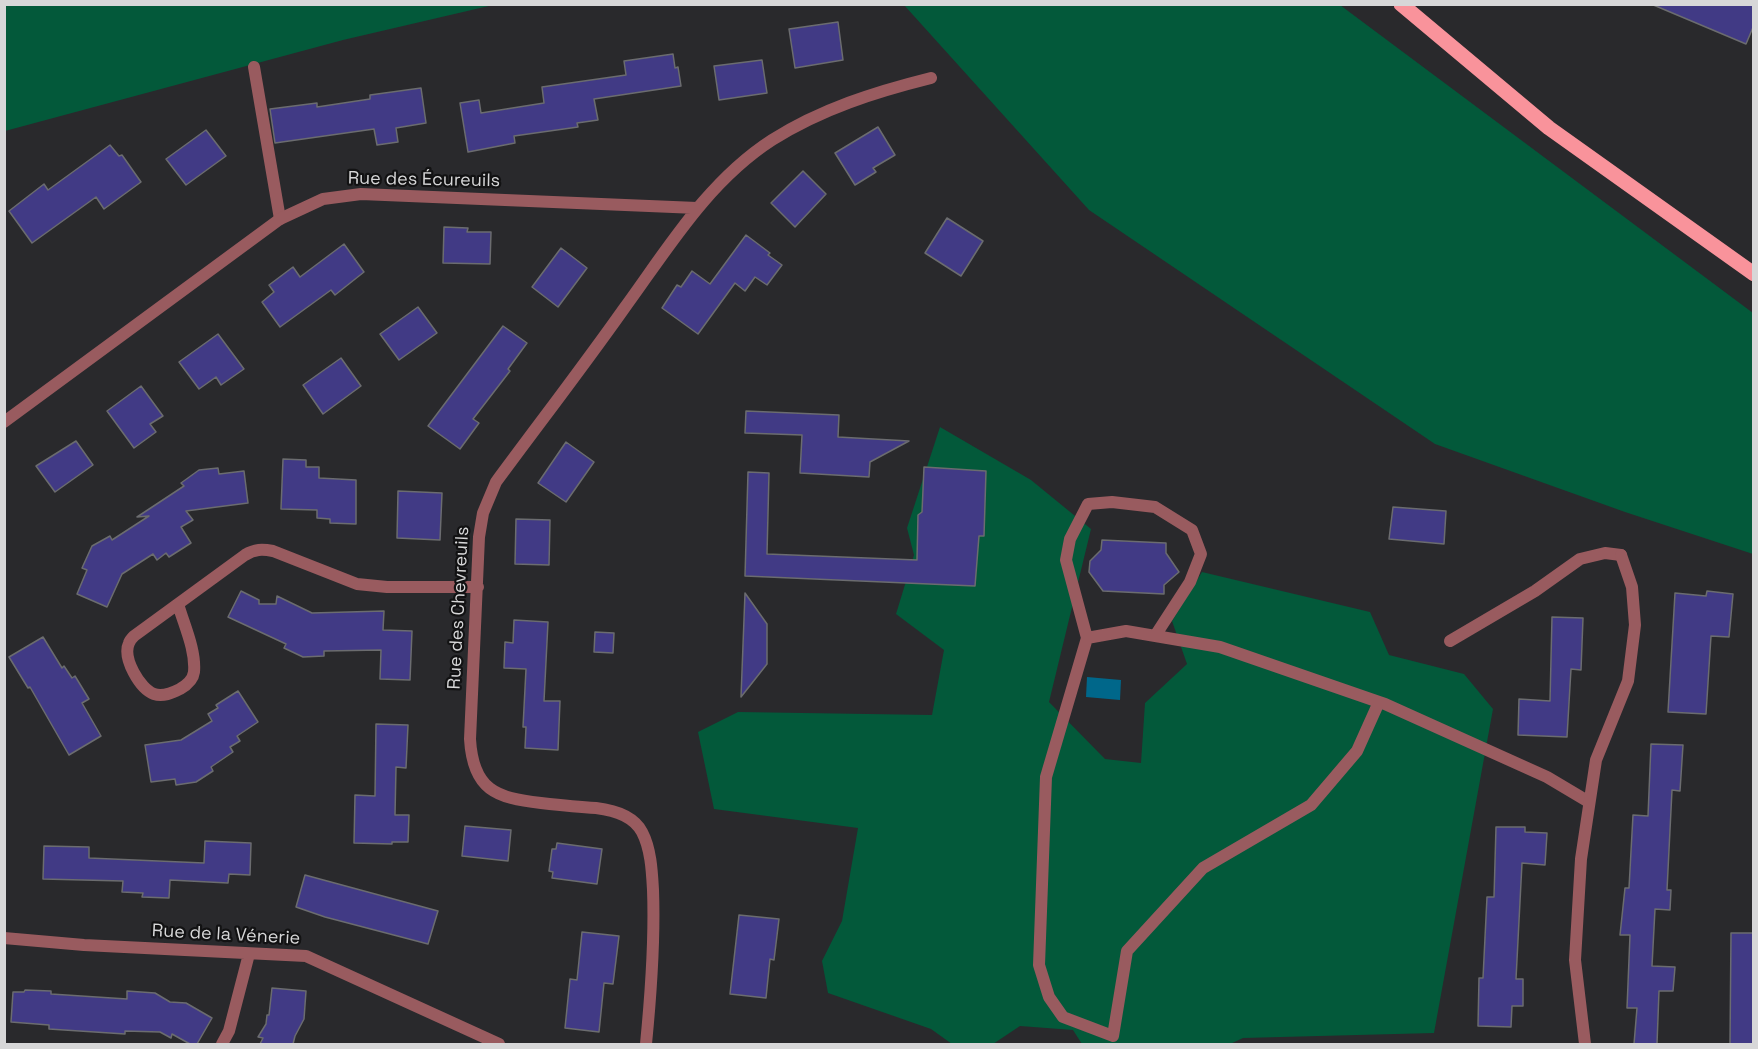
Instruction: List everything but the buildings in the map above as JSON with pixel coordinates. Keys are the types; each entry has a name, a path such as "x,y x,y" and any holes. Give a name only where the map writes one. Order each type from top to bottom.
{"main road":[{"path":"1401,4 1549,128 1754,273"}],"street":[{"path":"254,67 280,219"},
{"name":"Rue des Chevreuils","path":"646,1044 654,953 654,914 652,875 642,832 634,822 622,814 501,796 489,788 479,776 472,759 479,537 483,513 496,482 697,208 721,182 745,160 800,124 839,105 882,90 931,78"},
{"name":"Rue des Écureuils","path":"4,422 280,219 323,199 361,194 697,208"},
{"path":"1155,636 1190,582 1201,554 1192,530 1155,507 1112,502 1088,504 1070,539 1066,560 1088,638 1046,777 1040,965 1049,997 1063,1017 1113,1040 1127,951 1203,868 1311,806 1357,751 1379,702"},
{"path":"178,604 193,654 193,679 185,687 169,694 156,694 145,690 134,673 128,655 128,644 134,636 245,555 253,550 264,549 357,584 387,587 478,586"},
{"path":"1450,641 1535,591 1580,559 1605,553 1621,555 1632,587 1635,625 1628,681 1596,760 1581,859 1575,960 1585,1044"},
{"path":"1088,638 1126,631 1220,647 1379,702 1547,777 1589,801"},
{"name":"Rue de la Vénerie","path":"4,938 84,945 306,956 499,1044"},
{"path":"222,1044 234,1014 249,954"}],"green space":[{"path":"5,5 493,5 343,40 5,131"},
{"path":"904,5 1340,5 1753,313 1753,554 1625,512 1435,444 1089,210"},
{"path":"940,427 1031,480 1091,529 1049,702 1105,759 1141,763 1145,703 1187,664 1172,621 1202,572 1370,612 1389,655 1464,674 1493,709 1434,1033 1243,1038 1230,1044 1082,1044 1073,1030 1020,1026 993,1044 952,1044 931,1029 828,993 822,961 842,921 858,828 714,809 698,732 738,712 932,715 944,650 896,614 914,555 907,528"}],"water":[{"path":"1087,677 1121,680 1120,700 1086,697"}]}
